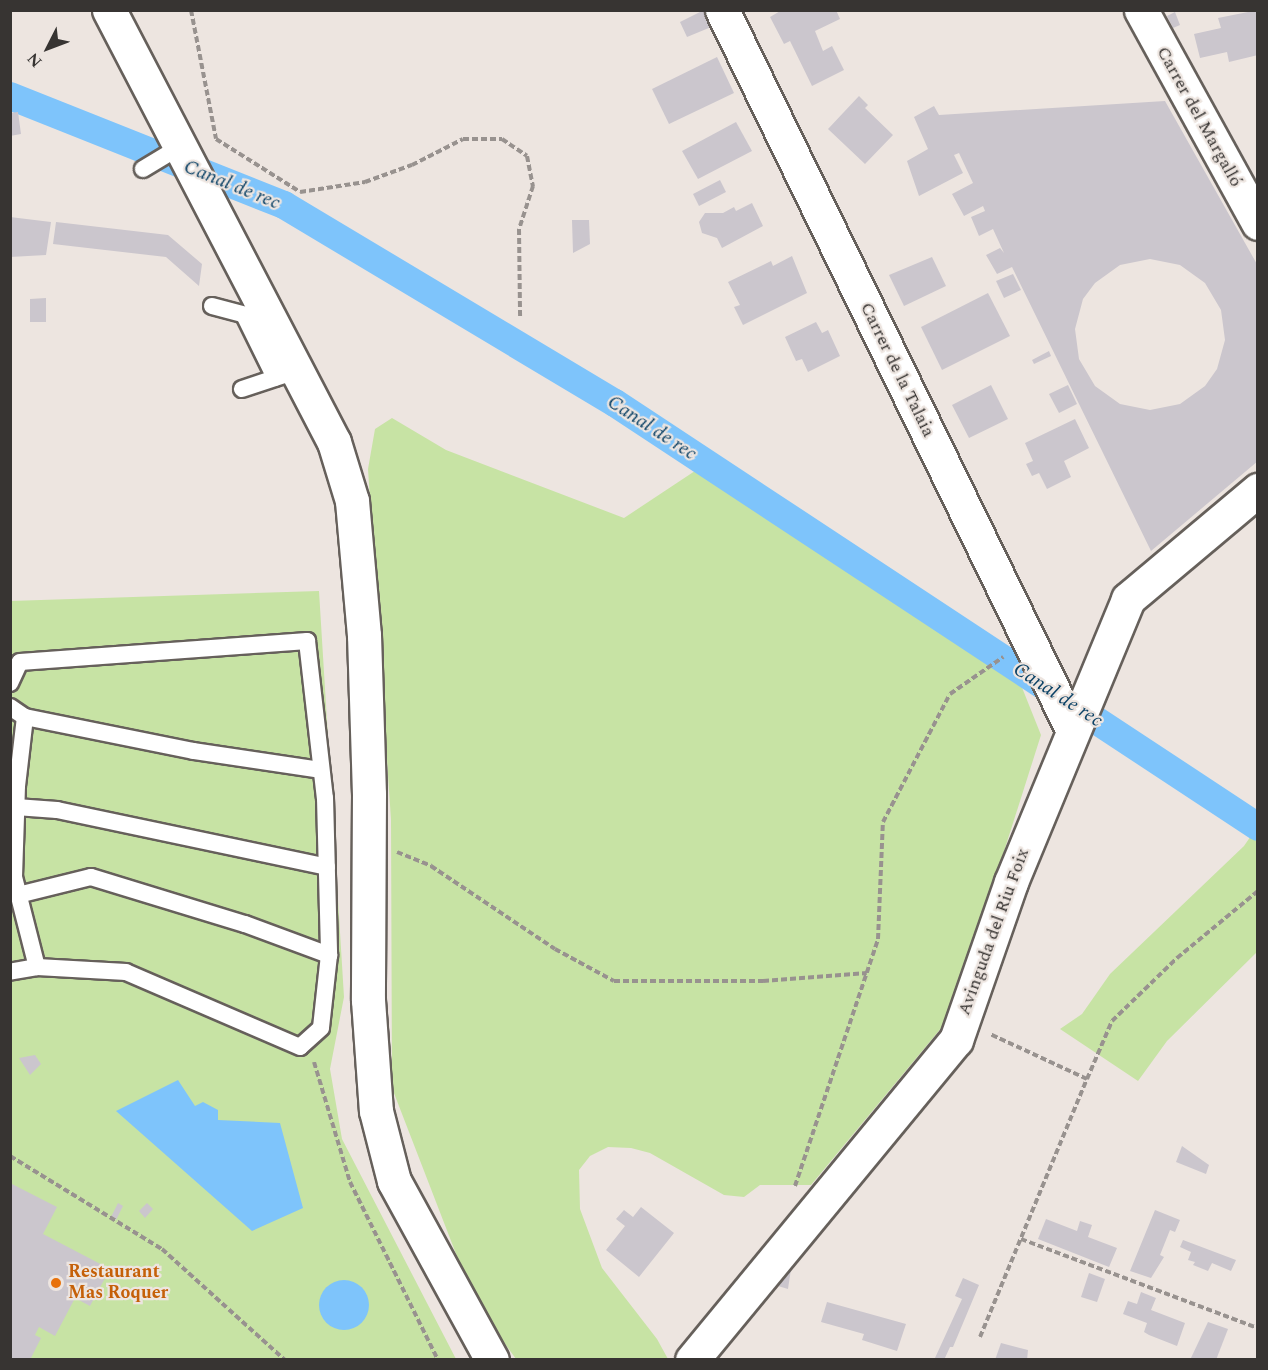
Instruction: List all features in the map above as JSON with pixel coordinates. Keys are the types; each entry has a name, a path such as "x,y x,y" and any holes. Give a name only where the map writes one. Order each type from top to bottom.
{"street":[{"path":"109,10 235,246 259,318 287,374 334,442 352,501 363,624 369,1022 382,1145 413,1221 492,1359"},
{"name":"Carrer de la Talaia","path":"722,10 1072,729"},
{"name":"Carrer del Margalló","path":"1142,10 1257,223"},
{"name":"Avinguda del Riu Foix","path":"692,1359 956,1040 1011,882 1072,729 1128,599 1257,490"}],"lane":[{"path":"142,169 187,155"},
{"path":"212,306 259,318"},
{"path":"242,388 287,374"},
{"path":"10,683 20,662 307,641 321,770 327,867 328,955 321,1028 300,1047 126,972 37,968 10,972"},
{"path":"10,707 26,717 194,751 321,770"},
{"path":"26,717 14,787 16,807 12,877 37,968"},
{"path":"16,807 57,810 327,867"},
{"path":"18,895 91,877 245,924 328,955"}],"path":[{"path":"191,10 216,139 300,192 365,182 412,165 463,139 502,139 527,156 533,186 519,229 520,317"},
{"path":"808,1218 794,1190 878,939 883,822 950,694 1027,638"},
{"path":"367,841 431,866 555,949 615,981 763,981 867,973"},
{"path":"980,1337 1112,1021 1177,958 1257,891"},
{"path":"962,1021 1087,1079"},
{"path":"308,1040 350,1182 438,1359"},
{"path":"10,1156 162,1249 285,1359"},
{"path":"1021,1239 1257,1328"}],"green space":[{"path":"392,418 446,450 624,518 707,463 1005,645 1041,735 952,1015 811,1185 760,1185 744,1197 724,1195 650,1153 631,1148 608,1147 590,1156 579,1170 580,1209 602,1268 657,1339 668,1359 516,1359 475,1303 392,1088 391,820 368,469 375,429"},
{"path":"319,591 344,997 330,1069 342,1139 456,1359 11,1359 10,601"},
{"path":"1257,827 1257,952 1167,1041 1138,1081 1060,1029 1082,1014 1110,974 1244,846"}],"water":[{"path":"178,1080 195,1106 203,1102 218,1110 218,1120 280,1123 303,1208 252,1231 116,1111"},
{"path":"344,1280 353,1282 364,1291 369,1305 367,1314 358,1325 344,1330 335,1328 324,1319 319,1305 321,1296 330,1285"}],"building":[{"path":"704,10 709,10 716,25 687,37 680,22"},
{"path":"782,10 836,10 840,19 815,31 823,51 832,46 844,70 812,86 790,41 784,44 770,17"},
{"path":"1258,10 1258,55 1229,62 1227,52 1200,58 1194,34 1221,28 1218,18"},
{"path":"1175,12 1180,25 1173,28 1167,16"},
{"path":"717,57 734,93 669,124 652,89"},
{"path":"859,96 868,105 865,108 893,135 865,164 828,129"},
{"path":"1165,101 1258,266 1258,461 1151,551 1012,267 997,274 986,255 1000,248 1004,253 993,229 979,236 971,217 985,211 983,206 964,216 952,194 973,183 959,153 954,155 963,173 919,196 907,161 928,149 914,117 934,106 939,115","holes":["1150,259 1180,265 1205,283 1221,310 1225,340 1217,369 1205,386 1180,404 1150,410 1120,404 1095,386 1079,359 1075,329 1083,299 1095,283 1120,265"]},
{"path":"18,112 21,134 10,136 10,113"},
{"path":"736,122 752,151 698,179 682,151"},
{"path":"720,180 726,192 699,206 693,194"},
{"path":"752,203 763,226 722,248 717,238 702,233 699,222 705,213 723,213 734,207 736,211"},
{"path":"10,217 51,222 46,255 10,257"},
{"path":"572,220 589,220 590,244 573,253"},
{"path":"56,222 168,235 202,264 199,286 166,257 53,244"},
{"path":"792,256 807,293 743,325 734,307 740,305 728,282 771,261 773,266"},
{"path":"932,257 946,286 904,306 889,275"},
{"path":"1013,274 1021,290 1004,298 996,281"},
{"path":"988,293 1010,336 942,370 921,327"},
{"path":"46,298 46,322 30,322 30,299"},
{"path":"816,322 822,333 828,330 840,356 808,372 802,359 796,361 785,337"},
{"path":"1049,351 1051,356 1034,364 1032,360"},
{"path":"991,385 1008,419 969,438 952,405"},
{"path":"1068,385 1077,404 1059,413 1049,394"},
{"path":"1075,419 1089,448 1064,461 1071,477 1047,489 1039,473 1032,476 1026,464 1033,461 1025,443"},
{"path":"35,1055 41,1064 30,1075 19,1058"},
{"path":"1182,1146 1209,1165 1206,1174 1176,1162"},
{"name":"Restaurant Mas Roquer","path":"10,1183 57,1207 43,1234 110,1269 90,1306 75,1298 55,1336 39,1327 35,1335 41,1338 30,1360 10,1360"},
{"path":"118,1203 123,1206 116,1220 111,1217"},
{"path":"147,1203 153,1209 145,1218 139,1211"},
{"path":"641,1207 674,1233 639,1277 606,1250 625,1226 616,1219 624,1210 633,1217"},
{"path":"1155,1210 1180,1220 1175,1232 1170,1230 1160,1255 1164,1257 1151,1278 1130,1271"},
{"path":"1046,1219 1077,1231 1080,1221 1092,1225 1088,1237 1117,1248 1109,1267 1038,1239"},
{"path":"1183,1240 1236,1260 1231,1271 1212,1263 1208,1271 1193,1265 1195,1262 1188,1260 1191,1252 1180,1247"},
{"path":"791,1269 788,1289 778,1286 780,1279"},
{"path":"1089,1273 1105,1279 1097,1302 1081,1297"},
{"path":"963,1278 979,1285 953,1347 950,1347 944,1360 938,1360 935,1358 962,1299 955,1296"},
{"path":"1141,1292 1156,1298 1151,1310 1185,1323 1177,1346 1149,1335 1144,1332 1147,1323 1123,1314 1128,1301 1137,1304"},
{"path":"827,1302 906,1324 897,1351 862,1340 864,1334 821,1322"},
{"path":"1208,1322 1228,1329 1216,1360 1190,1360"},
{"path":"1001,1343 1028,1350 1027,1360 995,1360"}],"waterway":[{"name":"Canal de rec","path":"10,96 284,205 615,403 1258,827"}],"place":[{"name":"Restaurant Mas Roquer","path":"56,1283"}]}
